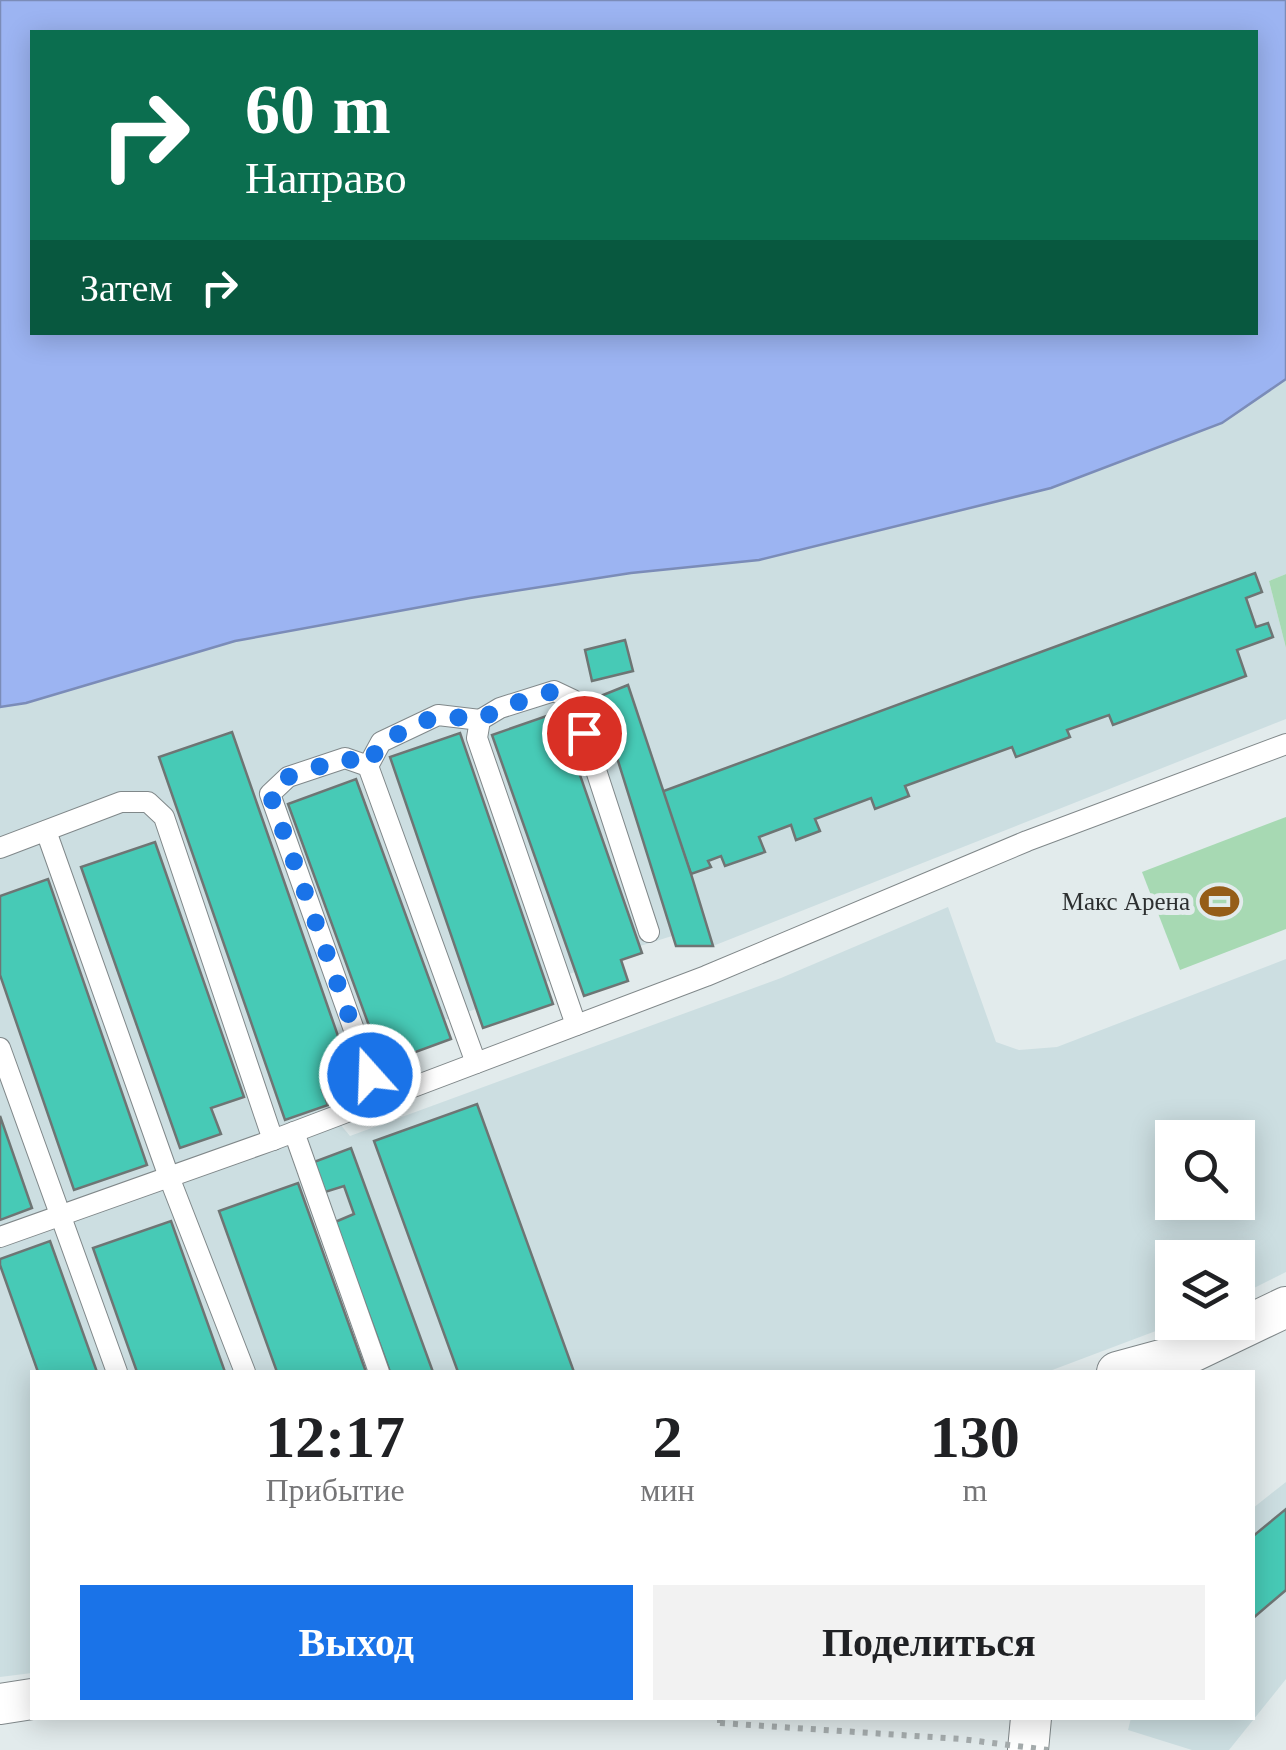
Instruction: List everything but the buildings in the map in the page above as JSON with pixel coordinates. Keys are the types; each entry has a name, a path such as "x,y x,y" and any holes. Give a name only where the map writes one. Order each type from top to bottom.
{"street":[{"path":"1133,1370 1197,1362 1286,1308"},
{"path":"0,1704 30,1699"},
{"path":"1028,1750 1031,1720"}],"lane":[{"path":"476,1063 368,766 381,742 438,715 480,720 500,708 554,691 573,700 649,932"},
{"path":"480,720 477,738 576,1025"},
{"path":"0,1237 273,1140 706,976 1028,842 1286,744"},
{"path":"368,766 345,758 288,777 270,794 379,1100"},
{"path":"0,848 122,802 148,802 164,817 273,1140"},
{"path":"46,831 244,1370"},
{"path":"0,1048 116,1370"},
{"path":"294,1132 378,1370"}],"path":[{"path":"720,1720 961,1739 1048,1750"}],"shaded area":[{"path":"1286,379 1286,574 1269,581 1286,648 1286,719 713,946 676,946 672,936 640,946 621,960 628,981 584,996 575,972 546,982 553,1004 483,1028 476,1009 445,1020 451,1039 383,1064 376,1046 346,1056 353,1079 323,1090 334,1117 350,1136 781,978 948,907 996,1042 1019,1050 1057,1047 1286,959 1286,1272 1255,1288 1255,1240 1155,1240 1155,1331 1052,1370 30,1370 30,1673 0,1677 0,707 26,703 235,641 631,573 759,560 1051,488 1222,423"},
{"path":"1286,1482 1286,1679 1255,1718 1255,1506"},
{"path":"1130,1720 1253,1720 1229,1750 1192,1750 1128,1730"}],"green space":[{"path":"1286,574 1286,648 1269,581"},
{"name":"Макс Арена","path":"1286,817 1286,929 1180,970 1142,872"}],"water":[{"path":"0,0 1286,0 1286,379 1222,423 1051,488 759,560 631,573 235,641 26,703 0,707"}],"place":[{"name":"Макс Арена","path":"1220,901"}],"route":[{"path":"370,1075 270,794 288,777 345,758 368,766 381,742 438,715 480,720 500,708 554,691 573,700 584,733"}]}
